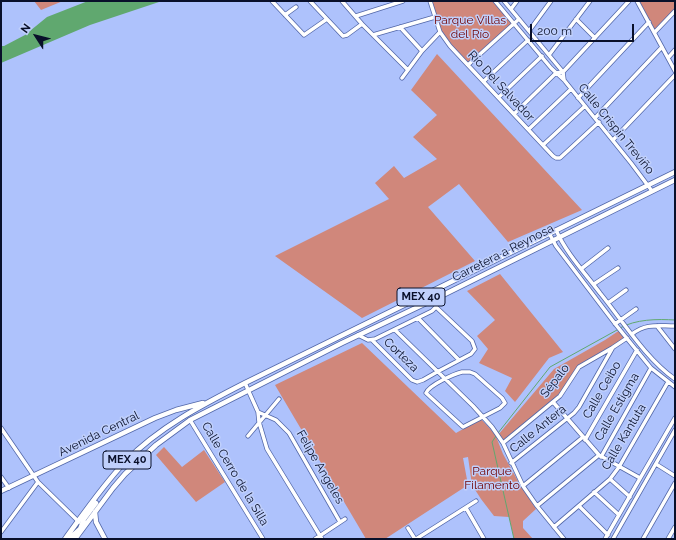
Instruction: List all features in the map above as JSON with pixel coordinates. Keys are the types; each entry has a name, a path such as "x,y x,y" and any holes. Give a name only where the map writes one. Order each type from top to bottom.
{"main road":[{"name":"Carretera a Reynosa","path":"208,402 675,172"},
{"name":"Carretera a Reynosa","path":"190,420 358,335 675,180"},
{"path":"342,343 352,336 358,327"},
{"name":"Avenida Central","path":"1,492 154,418 176,410 208,402"},
{"name":"MEX 40","path":"74,539 99,499 100,492 126,462 150,440 179,419 208,402"},
{"name":"MEX 40","path":"65,539 95,512 113,488 144,456 166,436 190,420"},
{"path":"95,512 96,522 105,539"},
{"path":"69,539 81,526"}],"street":[{"path":"272,1 304,35 327,19"},
{"path":"310,1 343,36 362,24"},
{"path":"342,1 362,24 408,70"},
{"path":"356,16 403,1"},
{"name":"Río Del Salvador","path":"430,1 440,32 450,46 556,158 560,158 599,122"},
{"name":"Calle Crispín Treviño","path":"495,1 599,122 652,191"},
{"path":"504,1 563,72"},
{"path":"511,9 517,1"},
{"path":"529,31 551,1"},
{"path":"549,55 590,1"},
{"path":"514,114 556,73 563,72 629,1"},
{"path":"637,1 675,71"},
{"path":"285,15 296,7"},
{"path":"655,32 675,11"},
{"path":"373,35 435,17"},
{"path":"468,65 519,19"},
{"path":"576,19 595,38"},
{"path":"578,98 649,22"},
{"path":"400,27 422,51"},
{"path":"402,78 422,51 440,32"},
{"path":"484,81 528,40"},
{"path":"595,118 662,47"},
{"path":"668,58 675,50"},
{"path":"499,97 542,56"},
{"name":"Calle Crispín Treviño","path":"563,72 564,80"},
{"path":"613,140 675,75"},
{"path":"529,129 571,89"},
{"path":"543,145 585,106"},
{"path":"556,230 559,237 582,269 630,332 658,365 675,379"},
{"path":"549,233 625,336 651,368 675,388"},
{"path":"582,269 608,248"},
{"path":"594,284 618,268"},
{"path":"608,303 626,290"},
{"path":"358,335 364,339 372,340 395,330 432,311 436,307 438,297"},
{"path":"436,307 472,341 475,349 471,354 437,372"},
{"path":"616,324 636,309"},
{"path":"418,318 459,360"},
{"path":"630,332 644,326 675,326"},
{"path":"657,326 675,349"},
{"path":"395,330 484,417 503,443 523,486 564,539"},
{"name":"Sépalo","path":"503,443 560,396 579,367 612,348 630,332"},
{"name":"Corteza","path":"372,340 412,380 417,382 437,372"},
{"name":"Calle Antera","path":"512,463 574,413 583,401 612,348"},
{"name":"Calle Ceibo","path":"523,486 584,439 637,350"},
{"name":"Calle Estigma","path":"537,506 600,456 651,368"},
{"path":"470,372 475,374 502,398 505,403 503,407 463,427 429,396 426,391 444,378 458,373 470,372"},
{"name":"Calle Kantuta","path":"554,528 610,479 620,467 668,382"},
{"path":"245,383 258,412 264,442 321,537"},
{"path":"248,436 279,399"},
{"path":"553,402 600,456 640,478"},
{"name":"Felipe Angeles","path":"258,412 282,425 290,433 340,522"},
{"path":"605,539 675,418"},
{"name":"Calle Cerro de la Silla","path":"190,420 263,539"},
{"path":"1,428 38,482 81,526"},
{"path":"614,539 675,430"},
{"path":"656,464 675,476"},
{"path":"2,479 9,488"},
{"path":"610,479 630,497"},
{"path":"1,532 38,482"},
{"path":"643,539 675,483"},
{"path":"594,492 619,515"},
{"path":"408,528 415,539 476,501"},
{"path":"579,506 608,535"},
{"path":"466,508 484,539"},
{"path":"314,539 321,537 345,519"},
{"path":"668,539 675,527"}],"green space":[{"path":"34,1 63,1 41,10"},
{"name":"Parque Villas del Río","path":"430,1 495,1 514,23 468,65 443,38"},
{"path":"637,1 675,1 675,11 655,32"},
{"path":"437,54 582,210 508,242 459,184 428,207 475,261 362,318 275,256 389,199 375,183 394,166 404,178 437,159 413,137 437,115 411,90"},
{"path":"500,274 563,352 549,358 515,402 505,391 512,378 479,363 488,349 477,336 495,320 467,291"},
{"path":"620,330 627,338 582,365 560,396 503,443 498,435 554,369"},
{"name":"Parque Filamento","path":"362,343 456,433 481,419 495,434 503,454 536,509 523,521 523,528 533,539 514,539 509,517 494,516 472,485 468,457 463,458 468,485 385,539 366,539 275,385"},
{"path":"164,447 182,467 204,450 225,482 196,502 156,455"}],"shaded area":[{"path":"88,1 162,1 90,25 1,63 1,46 4,46 25,35 47,17"}],"waterway":[{"path":"620,328 640,321 675,320"},
{"path":"498,433 550,367 617,330"},
{"path":"496,436 492,442 514,539"}]}
